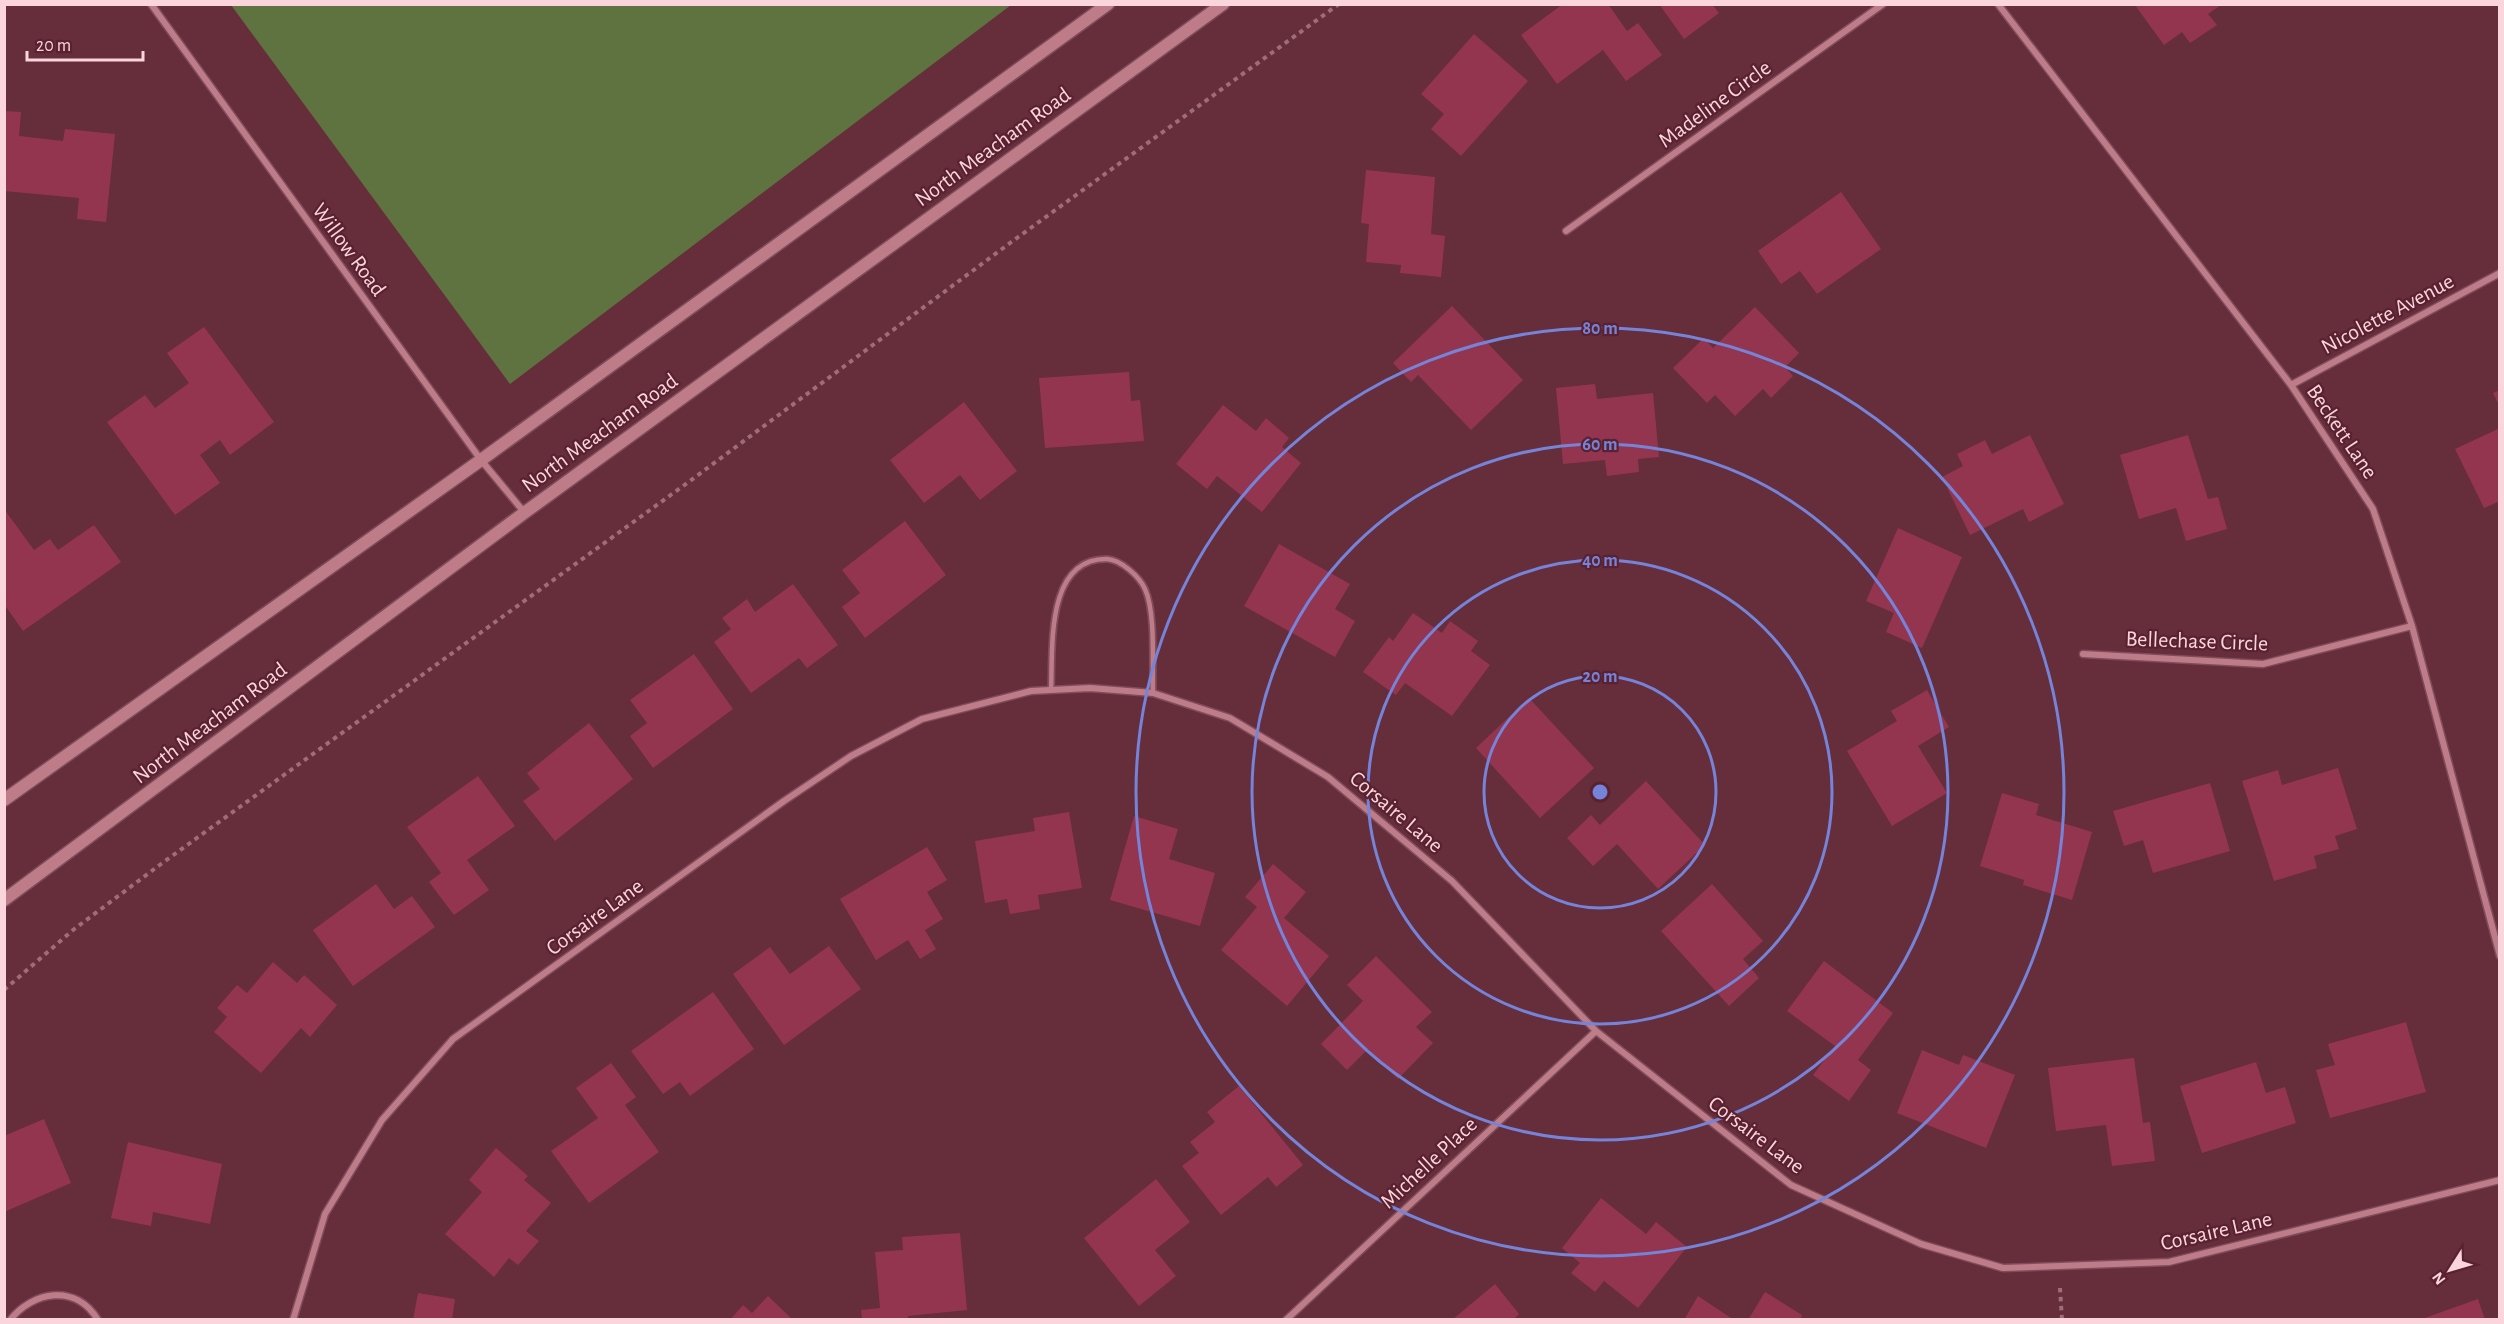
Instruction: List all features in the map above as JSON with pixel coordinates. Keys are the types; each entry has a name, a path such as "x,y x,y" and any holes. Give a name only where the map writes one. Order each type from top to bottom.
{"main road":[{"name":"North Meacham Road","path":"4,800 481,460 1108,4"},
{"name":"North Meacham Road","path":"4,900 524,513 1223,4"}],"street":[{"name":"Willow Road","path":"151,4 481,460 524,513"},
{"name":"Madeline Circle","path":"1566,231 1883,4"},
{"name":"Beckett Lane","path":"1998,4 2291,385 2373,509 2412,626 2499,956"},
{"name":"Nicolette Avenue","path":"2291,385 2499,273"},
{"name":"Bellechase Circle","path":"2084,654 2263,664 2412,626"},
{"name":"Corsaire Lane","path":"293,1320 325,1214 382,1120 453,1039 850,756 922,719 1032,691 1090,688 1153,693 1230,718 1328,777 1452,881 1596,1031 1791,1185 1921,1244 2003,1268 2169,1263 2499,1180"},
{"name":"Michelle Place","path":"1286,1320 1596,1031"},
{"path":"10,1320 20,1307 35,1298 51,1295 68,1296 82,1303 98,1320"}],"lane":[{"path":"1051,690 1055,611 1061,588 1070,575 1083,565 1099,559 1113,559 1134,574 1144,588 1150,607 1153,693"}],"path":[{"path":"4,990 73,930 161,864 680,488 1010,243 1339,4"},
{"path":"2059,1266 2062,1320"}],"green space":[{"path":"231,5 1011,5 510,384"}],"building":[{"path":"1563,4 1608,4 1627,31 1638,23 1662,55 1626,81 1603,50 1557,84 1521,35"},
{"path":"1659,4 1712,4 1719,13 1684,39"},
{"path":"2135,5 2221,5 2208,14 2217,25 2190,43 2182,32 2164,45"},
{"path":"1474,34 1528,81 1461,156 1431,129 1444,114 1421,94"},
{"path":"4,111 21,112 19,136 63,141 65,129 115,134 106,222 77,219 79,198 4,191"},
{"path":"1366,170 1435,177 1431,234 1445,236 1441,277 1400,273 1401,265 1366,262 1369,224 1361,223"},
{"path":"1841,192 1881,249 1817,294 1800,271 1781,284 1758,251"},
{"path":"1452,306 1523,380 1471,430 1418,375 1411,382 1393,363"},
{"path":"1755,307 1799,353 1785,367 1793,376 1771,398 1763,389 1735,416 1715,395 1707,403 1673,368 1704,338 1713,348"},
{"path":"204,327 274,422 230,455 220,440 200,455 220,483 175,515 107,422 145,395 155,408 189,383 167,353"},
{"path":"1129,372 1131,401 1140,400 1144,441 1045,448 1039,378"},
{"path":"1595,384 1597,399 1653,393 1659,457 1638,459 1639,472 1607,476 1605,460 1563,464 1556,388"},
{"path":"2500,390 2500,407 2493,393"},
{"path":"964,402 1017,471 980,500 960,475 924,503 890,460"},
{"path":"1223,405 1256,431 1266,418 1289,438 1282,447 1301,463 1262,512 1217,476 1207,489 1176,464"},
{"path":"2500,428 2500,501 2484,508 2455,449"},
{"path":"2030,435 2064,504 2029,522 2023,509 1970,535 1942,477 1963,466 1957,454 1985,440 1992,454"},
{"path":"2188,435 2208,499 2218,497 2227,529 2186,541 2176,508 2139,519 2120,455"},
{"path":"4,509 34,550 50,539 58,550 94,525 121,562 23,631 4,604"},
{"path":"905,521 946,575 865,638 842,607 860,593 842,570"},
{"path":"1898,528 1962,557 1922,648 1886,632 1894,613 1866,601"},
{"path":"1279,544 1350,584 1335,609 1355,621 1335,657 1244,606"},
{"path":"793,584 838,645 807,668 799,658 751,693 714,642 731,629 722,618 747,599 755,612"},
{"path":"1413,613 1442,633 1450,621 1478,641 1471,651 1490,665 1452,716 1405,683 1396,695 1363,672 1389,637 1393,641"},
{"path":"694,654 733,709 653,768 630,736 647,723 630,700"},
{"path":"1927,690 1949,727 1918,746 1947,793 1892,826 1847,751 1897,721 1891,711"},
{"path":"1529,698 1594,768 1540,818 1476,748"},
{"path":"589,723 633,779 555,841 523,801 540,789 527,773"},
{"path":"2338,768 2357,829 2335,836 2339,849 2314,856 2317,868 2274,881 2242,781 2278,770 2282,785"},
{"path":"478,776 515,826 467,860 489,890 454,915 429,882 441,873 407,827"},
{"path":"1646,781 1705,845 1658,889 1617,844 1593,866 1567,838 1591,815 1600,825"},
{"path":"2210,783 2230,851 2153,873 2143,840 2124,846 2113,811"},
{"path":"2002,793 2039,804 2036,815 2092,832 2072,900 2023,885 2024,880 1980,866"},
{"path":"1069,812 1082,888 1038,895 1040,909 1010,914 1007,899 985,903 975,841 1035,831 1033,818"},
{"path":"1134,816 1178,829 1169,859 1215,873 1200,926 1110,900"},
{"path":"927,847 947,880 927,892 943,919 925,930 936,949 920,959 908,940 876,960 840,899"},
{"path":"1273,864 1306,892 1284,918 1329,956 1287,1006 1221,950 1257,907 1245,897"},
{"path":"376,884 394,909 412,896 435,927 353,986 313,930"},
{"path":"1712,884 1763,941 1743,959 1759,978 1729,1006 1661,931"},
{"path":"829,946 861,989 784,1045 733,974 770,947 790,974"},
{"path":"1376,956 1432,1012 1416,1027 1433,1043 1398,1079 1368,1049 1347,1070 1321,1044 1363,1001 1347,985"},
{"path":"1824,961 1893,1013 1858,1060 1871,1070 1849,1101 1813,1075 1835,1046 1787,1011"},
{"path":"273,962 297,983 304,975 337,1005 310,1037 301,1028 261,1073 214,1032 227,1017 217,1008 237,985 247,993"},
{"path":"713,992 754,1049 690,1096 680,1082 663,1094 631,1051"},
{"path":"2406,1022 2426,1092 2330,1118 2316,1070 2335,1065 2328,1044"},
{"path":"1922,1050 1959,1065 1963,1055 2015,1075 1986,1148 1897,1113"},
{"path":"2134,1058 2143,1123 2150,1122 2155,1161 2112,1166 2106,1125 2056,1131 2048,1068"},
{"path":"2256,1062 2266,1093 2285,1087 2296,1123 2202,1153 2180,1086"},
{"path":"611,1063 636,1097 625,1105 659,1152 589,1203 551,1151 598,1118 576,1088"},
{"path":"1239,1086 1303,1165 1276,1187 1268,1177 1221,1215 1182,1166 1199,1153 1190,1142 1215,1122 1207,1112"},
{"path":"44,1119 71,1183 4,1212 4,1136"},
{"path":"128,1142 222,1164 210,1224 153,1212 151,1226 111,1218"},
{"path":"496,1148 528,1176 524,1180 551,1203 526,1231 539,1241 518,1265 509,1258 494,1277 445,1234 482,1192 469,1180"},
{"path":"1156,1179 1190,1222 1155,1250 1176,1276 1139,1306 1084,1238"},
{"path":"1601,1198 1646,1234 1656,1222 1687,1247 1638,1308 1604,1281 1595,1292 1571,1273 1580,1263 1562,1248"},
{"path":"960,1233 967,1310 908,1316 908,1320 862,1320 861,1310 880,1308 875,1252 903,1250 902,1237"},
{"path":"1495,1284 1519,1314 1513,1320 1452,1320"},
{"path":"1765,1292 1802,1315 1800,1320 1748,1320"},
{"path":"418,1293 455,1299 452,1320 413,1320"},
{"path":"768,1296 793,1320 730,1320 743,1305 752,1313"},
{"path":"1698,1296 1734,1320 1684,1320"},
{"path":"2478,1299 2485,1320 2422,1320 2422,1319"}]}
